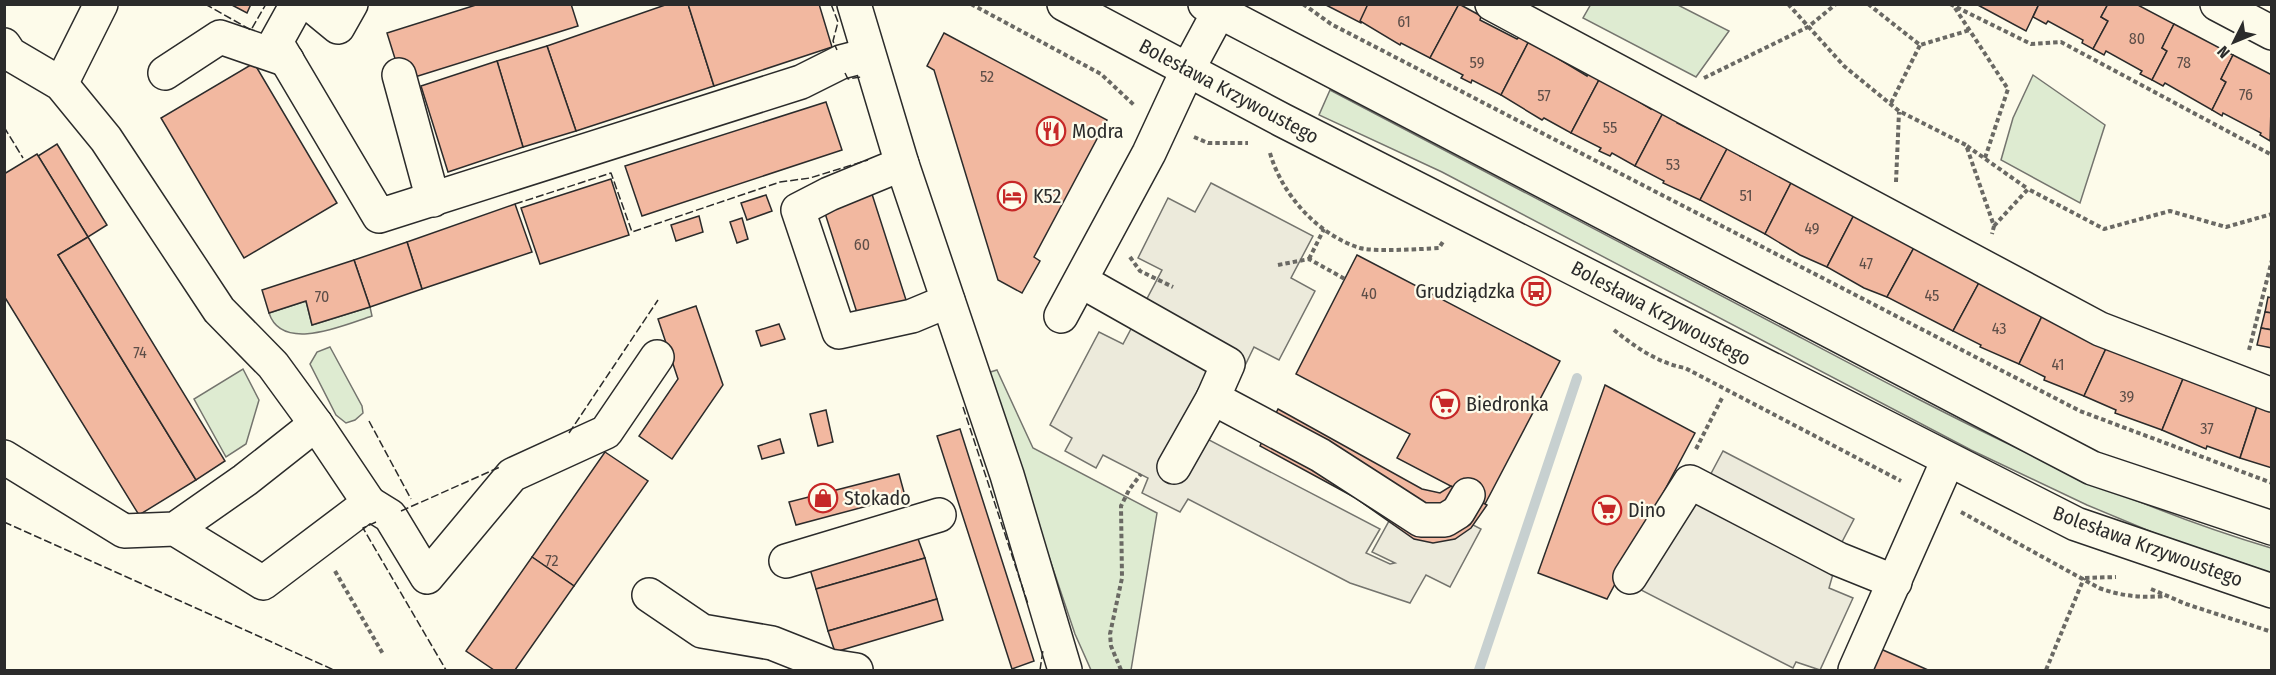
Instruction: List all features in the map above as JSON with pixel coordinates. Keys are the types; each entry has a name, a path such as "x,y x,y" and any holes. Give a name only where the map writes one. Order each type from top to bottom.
{"main road":[{"path":"61,84 101,4"},
{"path":"297,4 276,42 379,216 801,82 841,62 868,55"},
{"path":"310,4 338,27 351,4"},
{"path":"854,4 902,164 1007,475 1065,670"},
{"name":"Bolesława Krzywoustego","path":"1064,4 2076,524 2271,591"},
{"path":"1492,4 2100,329 2271,395"},
{"path":"2217,4 2271,33"},
{"path":"1061,316 1165,123 1216,7 2092,468 2271,528"},
{"path":"165,73 220,37 287,60"},
{"path":"6,52 61,84 106,139 219,310 273,365 369,503 390,516 427,577 512,475 606,432 657,357"},
{"path":"399,75 433,200"},
{"path":"902,164 829,194 798,210 839,332 912,316 948,301"},
{"path":"1081,281 1228,364 1213,398 1161,466"},
{"path":"1213,398 1320,455 1420,520 1445,520 1458,512 1468,495"},
{"path":"4,457 124,531 175,529 245,480 316,424"},
{"path":"1855,670 1948,460"},
{"path":"1630,577 1690,482 1838,559 1895,582"},
{"path":"175,529 263,583 369,503"},
{"path":"786,561 939,515"},
{"path":"649,595 702,631 772,643 830,666 856,670"}],"path":[{"path":"971,4 1101,74 1136,106"},
{"path":"1303,4 1332,24 2080,411 2271,483"},
{"path":"1788,4 1844,66 1899,111 1966,145 2028,189 2104,229 2170,211 2226,227 2271,214"},
{"path":"1668,100 1719,69 1808,27 1836,4"},
{"path":"1868,4 1920,45"},
{"path":"1952,6 2008,89 1984,158"},
{"path":"1952,6 2031,44 2061,42 2271,155"},
{"path":"1891,104 1920,45 1970,30"},
{"path":"1894,220 1899,111"},
{"path":"1188,134 1208,143 1251,143"},
{"path":"1966,145 1994,226"},
{"path":"1268,147 1273,165 1309,219 1361,248 1439,248 1445,237"},
{"path":"1981,266 1994,226 2028,189"},
{"path":"1309,259 1324,229"},
{"path":"1278,265 1309,259 1345,279"},
{"path":"2240,384 2271,260"},
{"path":"1616,331 1629,344 1671,366 1685,368 1911,486"},
{"path":"1702,438 1722,398"},
{"path":"1120,670 1111,646 1110,634 1122,578 1121,506 1129,490 1161,466"},
{"path":"1953,508 2099,588 2115,594 2142,597 2164,596"},
{"path":"317,541 383,654"},
{"path":"2084,578 2097,575 2123,578"},
{"path":"2046,670 2084,578"},
{"path":"2144,586 2164,596 2271,632"}],"green space":[{"path":"1591,4 1678,5 1729,31 1696,77 1583,18"},
{"path":"2033,75 2105,125 2080,203 2001,160 2013,118"},
{"path":"1330,90 1912,396 2029,454 2148,505 2271,548 2271,573 2159,535 2087,505 1971,450 1442,172 1319,115"},
{"path":"306,301 312,325 370,307 372,316 331,330 300,334 287,332 276,325 269,313"},
{"path":"330,347 362,406 363,413 355,420 346,423 336,415 310,364 317,352"},
{"path":"243,369 259,400 246,444 226,457 194,399"},
{"path":"997,370 1033,448 1157,513 1131,670 1091,670 1075,634 987,373"}],"shaded area":[{"path":"1211,183 1313,236 1291,278 1315,291 1279,360 1254,347 1209,440 1380,529 1366,553 1390,564 1395,563 1372,552 1406,490 1481,529 1450,587 1426,575 1410,603 1350,583 1188,499 1180,512 1142,493 1148,478 1103,455 1096,468 1065,451 1072,438 1050,425 1099,332 1123,344 1162,270 1138,258 1168,198 1195,212"},
{"path":"1723,451 1854,519 1842,542 1829,588 1853,598 1820,670 1796,662 1793,668 1641,590 1692,494 1698,498"}],"building":[{"path":"230,4 251,4 247,13"},
{"path":"479,4 571,4 578,26 402,81 387,33"},
{"path":"668,4 688,4 714,86 576,131 547,46"},
{"path":"688,4 819,4 832,47 714,86"},
{"path":"1324,4 1368,4 1361,23"},
{"path":"1368,4 1459,4 1430,58 1401,43 1400,45 1360,21"},
{"path":"1459,4 1481,16 1480,20 1517,39 1520,36 1529,41 1501,95 1472,80 1471,83 1461,78 1463,75 1430,58"},
{"path":"1976,4 2039,4 2026,31"},
{"path":"2039,4 2108,4 2101,17 2108,21 2093,49 2082,43 2083,40 2048,21 2046,24 2033,17"},
{"path":"2108,4 2136,4 2174,24 2162,48 2167,51 2152,80 2140,74 2142,71 2106,51 2104,55 2093,49 2108,21 2101,17"},
{"path":"2174,24 2233,55 2221,79 2226,82 2212,110 2165,83 2163,86 2152,80 2167,51 2162,48"},
{"path":"944,33 1107,120 1034,257 1040,261 1022,293 998,280 934,70 927,66"},
{"path":"1529,41 1587,76 1588,72 1600,78 1571,133 1544,118 1542,120 1501,95"},
{"path":"547,46 576,131 523,147 497,61"},
{"path":"2233,55 2272,75 2270,141 2260,135 2261,133 2223,113 2222,116 2212,110 2226,82 2221,79"},
{"path":"497,61 523,147 448,172 421,86"},
{"path":"254,63 337,203 244,258 161,118"},
{"path":"1600,78 1651,109 1652,106 1664,111 1635,166 1612,153 1610,156 1599,151 1601,148 1571,133"},
{"path":"826,102 842,150 642,216 625,166"},
{"path":"1664,111 1679,119 1677,123 1714,142 1715,139 1729,145 1700,200 1663,183 1664,181 1635,166"},
{"path":"57,144 107,225 88,237 38,156"},
{"path":"1729,145 1742,153 1740,156 1777,175 1793,179 1765,234 1700,200"},
{"path":"37,154 88,237 58,255 196,480 139,515 4,296 4,174"},
{"path":"611,179 629,235 540,264 521,208"},
{"path":"1793,179 1855,213 1827,267 1800,255 1765,234"},
{"path":"871,191 907,303 859,319 823,207"},
{"path":"766,195 772,211 747,220 741,203"},
{"path":"515,204 532,252 422,289 407,242"},
{"path":"1855,213 1916,244 1887,297 1864,288 1827,267"},
{"path":"699,216 703,232 676,241 671,225"},
{"path":"742,218 748,239 737,243 730,222"},
{"path":"88,237 225,461 196,480 58,255"},
{"path":"407,242 422,289 370,307 354,260"},
{"path":"1916,244 1981,279 1953,331 1887,297"},
{"name":"Biedronka","path":"1357,255 1560,361 1485,504 1397,458 1410,434 1296,374"},
{"path":"354,260 370,307 312,325 306,301 269,313 262,290"},
{"path":"1981,279 2044,312 2019,364 1980,347 1981,345 1953,331"},
{"path":"2268,297 2272,298 2272,313 2265,312"},
{"path":"696,306 723,385 672,459 639,436 678,379 658,319"},
{"path":"2044,312 2109,342 2084,396 2044,380 2045,377 2019,364"},
{"path":"2265,312 2272,313 2272,330 2261,328"},
{"path":"779,324 785,339 761,346 756,331"},
{"path":"2261,328 2272,330 2272,348 2257,345"},
{"path":"2109,342 2185,374 2162,430 2115,413 2116,410 2084,396"},
{"path":"2185,374 2259,400 2240,458 2207,446 2206,449 2162,430"},
{"name":"Dino","path":"1605,385 1695,433 1607,599 1538,573"},
{"path":"2259,400 2272,408 2272,468 2240,458"},
{"path":"1278,409 1422,489 1440,493 1451,486 1487,505 1471,528 1455,539 1433,543 1414,539 1354,497 1260,446"},
{"path":"826,410 833,442 818,446 810,414"},
{"path":"960,429 1034,661 1012,669 937,436"},
{"path":"780,439 784,453 762,459 758,446"},
{"path":"605,452 648,481 574,586 532,557"},
{"path":"899,474 905,496 796,525 789,502"},
{"path":"917,536 925,558 816,589 810,569"},
{"path":"532,557 574,586 515,670 494,670 466,651"},
{"path":"925,558 937,599 828,631 816,589"},
{"path":"937,599 943,620 835,652 828,631"},
{"path":"1874,646 1928,670 1864,670"}],"waterway":[{"path":"1479,670 1577,378"}],"fence":[{"path":"205,4 251,30 266,4"},
{"path":"831,4 838,22 833,41 837,50"},
{"path":"845,73 848,79 861,77"},
{"path":"4,127 23,158"},
{"path":"515,204 611,173 632,232 780,182 810,178 868,160"},
{"path":"569,433 658,300"},
{"path":"963,407 1028,604"},
{"path":"369,421 411,499"},
{"path":"401,511 500,467"},
{"path":"4,522 334,670"},
{"path":"376,522 363,528 446,670"},
{"path":"1040,670 1043,650"}],"place":[{"name":"Modra","path":"1051,131"},
{"name":"K52","path":"1012,196"},
{"name":"Grudziądzka","path":"1536,291"},
{"name":"Biedronka","path":"1445,404"},
{"name":"Stokado","path":"823,498"},
{"name":"Dino","path":"1607,510"}]}
